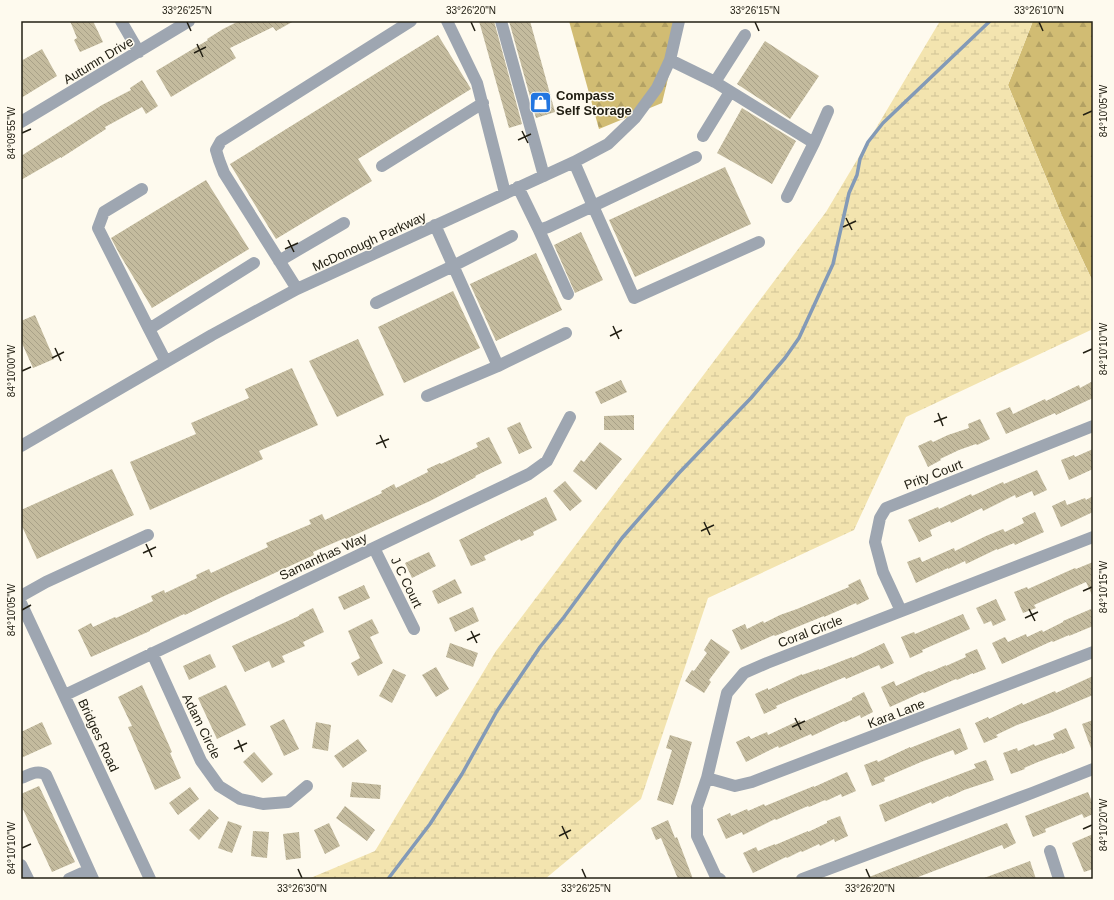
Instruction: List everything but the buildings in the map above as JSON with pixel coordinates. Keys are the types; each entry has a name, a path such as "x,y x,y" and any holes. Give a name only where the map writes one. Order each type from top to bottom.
{"street":[{"path":"121,21 139,52"},
{"name":"Autumn Drive","path":"21,122 190,21"},
{"path":"297,289 224,173 216,150 221,141 411,21"},
{"path":"447,21 477,82 505,193"},
{"path":"501,21 544,176"},
{"name":"McDonough Parkway","path":"22,443 212,335 297,289 544,176 608,144 636,118 658,88 670,60 679,21"},
{"path":"715,82 744,35"},
{"path":"670,60 715,82 814,143"},
{"path":"703,136 730,92"},
{"path":"382,166 483,103"},
{"path":"787,197 828,111"},
{"path":"538,228 542,229 548,227 696,157"},
{"path":"574,162 634,298 759,242"},
{"path":"518,187 568,294"},
{"path":"142,190 104,212 98,228 166,362"},
{"path":"279,261 344,223"},
{"path":"435,225 498,366"},
{"path":"376,303 512,236"},
{"path":"149,329 254,263"},
{"path":"428,396 498,366 566,333"},
{"name":"Samanthas Way","path":"65,695 529,474 547,461 570,417"},
{"name":"Prity Court","path":"901,611 883,572 875,542 880,518 886,508 1093,426"},
{"path":"21,596 46,582 148,535"},
{"name":"Coral Circle","path":"720,879 716,877 697,836 697,807 707,778 727,693 744,673 1093,537"},
{"name":"J C Court","path":"374,548 414,629"},
{"name":"Bridges Road","path":"21,602 150,879"},
{"name":"Kara Lane","path":"707,778 736,786 752,782 1093,652"},
{"name":"Adam Circle","path":"152,653 201,761 219,786 240,799 263,804 288,802 307,786"},
{"path":"802,879 1025,796 1093,769"},
{"path":"21,778 35,772 43,772 46,775 91,874 69,879"},
{"path":"1050,851 1059,879"},
{"path":"21,865 28,879"}],"green space":[{"path":"569,21 682,21 662,103 599,129"},
{"path":"940,21 1033,21 1008,85 1062,216 1093,282 1093,329 906,417 854,530 708,598 641,799 545,879 308,879 375,851 496,651 826,212"},
{"path":"1033,21 1093,21 1093,282 1062,216 1008,85"}],"waterway":[{"path":"388,879 430,824 462,774 497,711 540,647 622,538 679,473 751,398 785,358 799,338 833,264 849,193 857,175 860,159 868,142 883,123 990,21"}],"place":[{"name":"Compass Self Storage","path":"541,102"}]}
